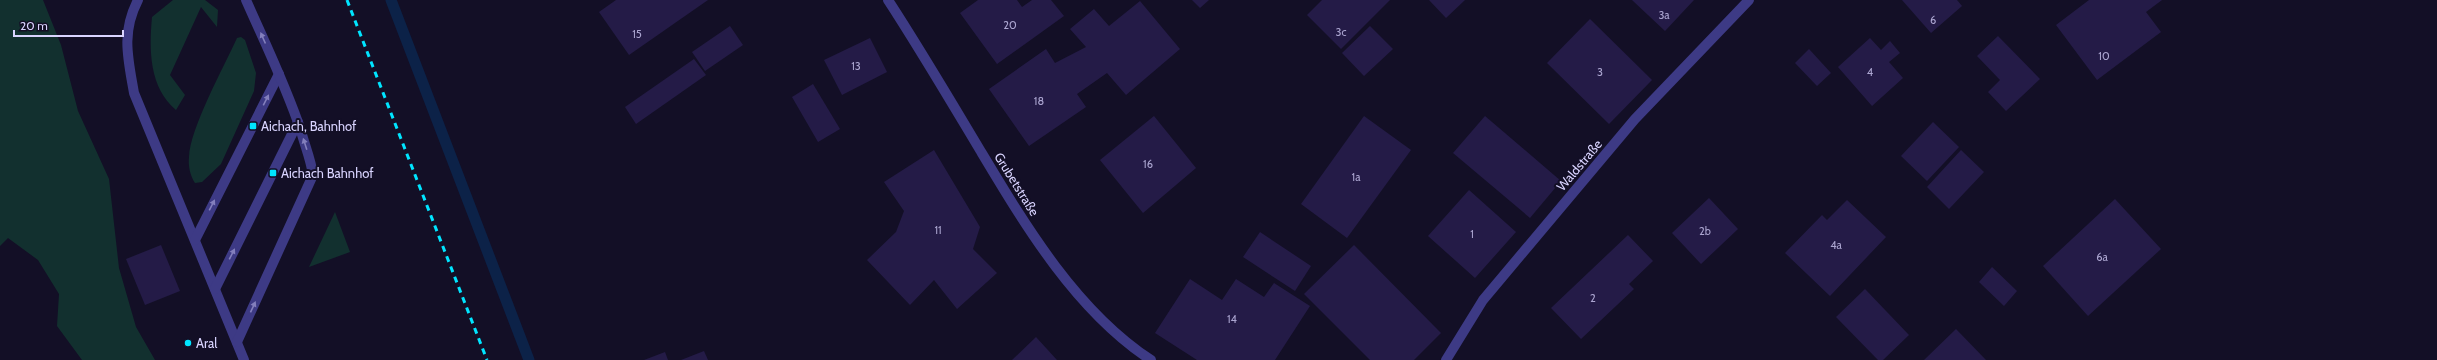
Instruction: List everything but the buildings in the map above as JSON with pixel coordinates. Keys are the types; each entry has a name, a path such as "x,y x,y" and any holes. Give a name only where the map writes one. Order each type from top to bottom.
{"street":[{"path":"138,0 130,16 126,46 134,93 244,360"},
{"path":"237,342 313,175 312,164 298,122 279,74 246,0"},
{"name":"Grubetstraße","path":"888,0 999,182 1050,258 1086,305 1151,360"},
{"name":"Waldstraße","path":"1446,360 1482,300 1635,119 1749,0"},
{"path":"194,240 279,74"},
{"path":"215,289 298,122"}],"green space":[{"path":"0,0 43,0 61,45 78,111 109,179 119,268 136,327 155,360 82,360 57,326 59,294 38,260 8,238 0,246"},
{"path":"173,0 205,0 218,10 217,27 201,7 170,75 185,95 176,110 167,101 160,90 151,55 152,17"},
{"path":"241,37 245,40 256,73 254,91 221,164 202,182 195,183 189,167 189,160 195,130 208,98 237,38"},
{"path":"335,212 350,252 309,267"}],"waterway":[{"path":"391,0 529,360"}],"railway":[{"path":"347,0 487,360"}],"place":[{"name":"Aichach, Bahnhof","path":"253,126"},
{"name":"Aichach Bahnhof","path":"273,173"},
{"name":"Aral","path":"188,343"}]}
